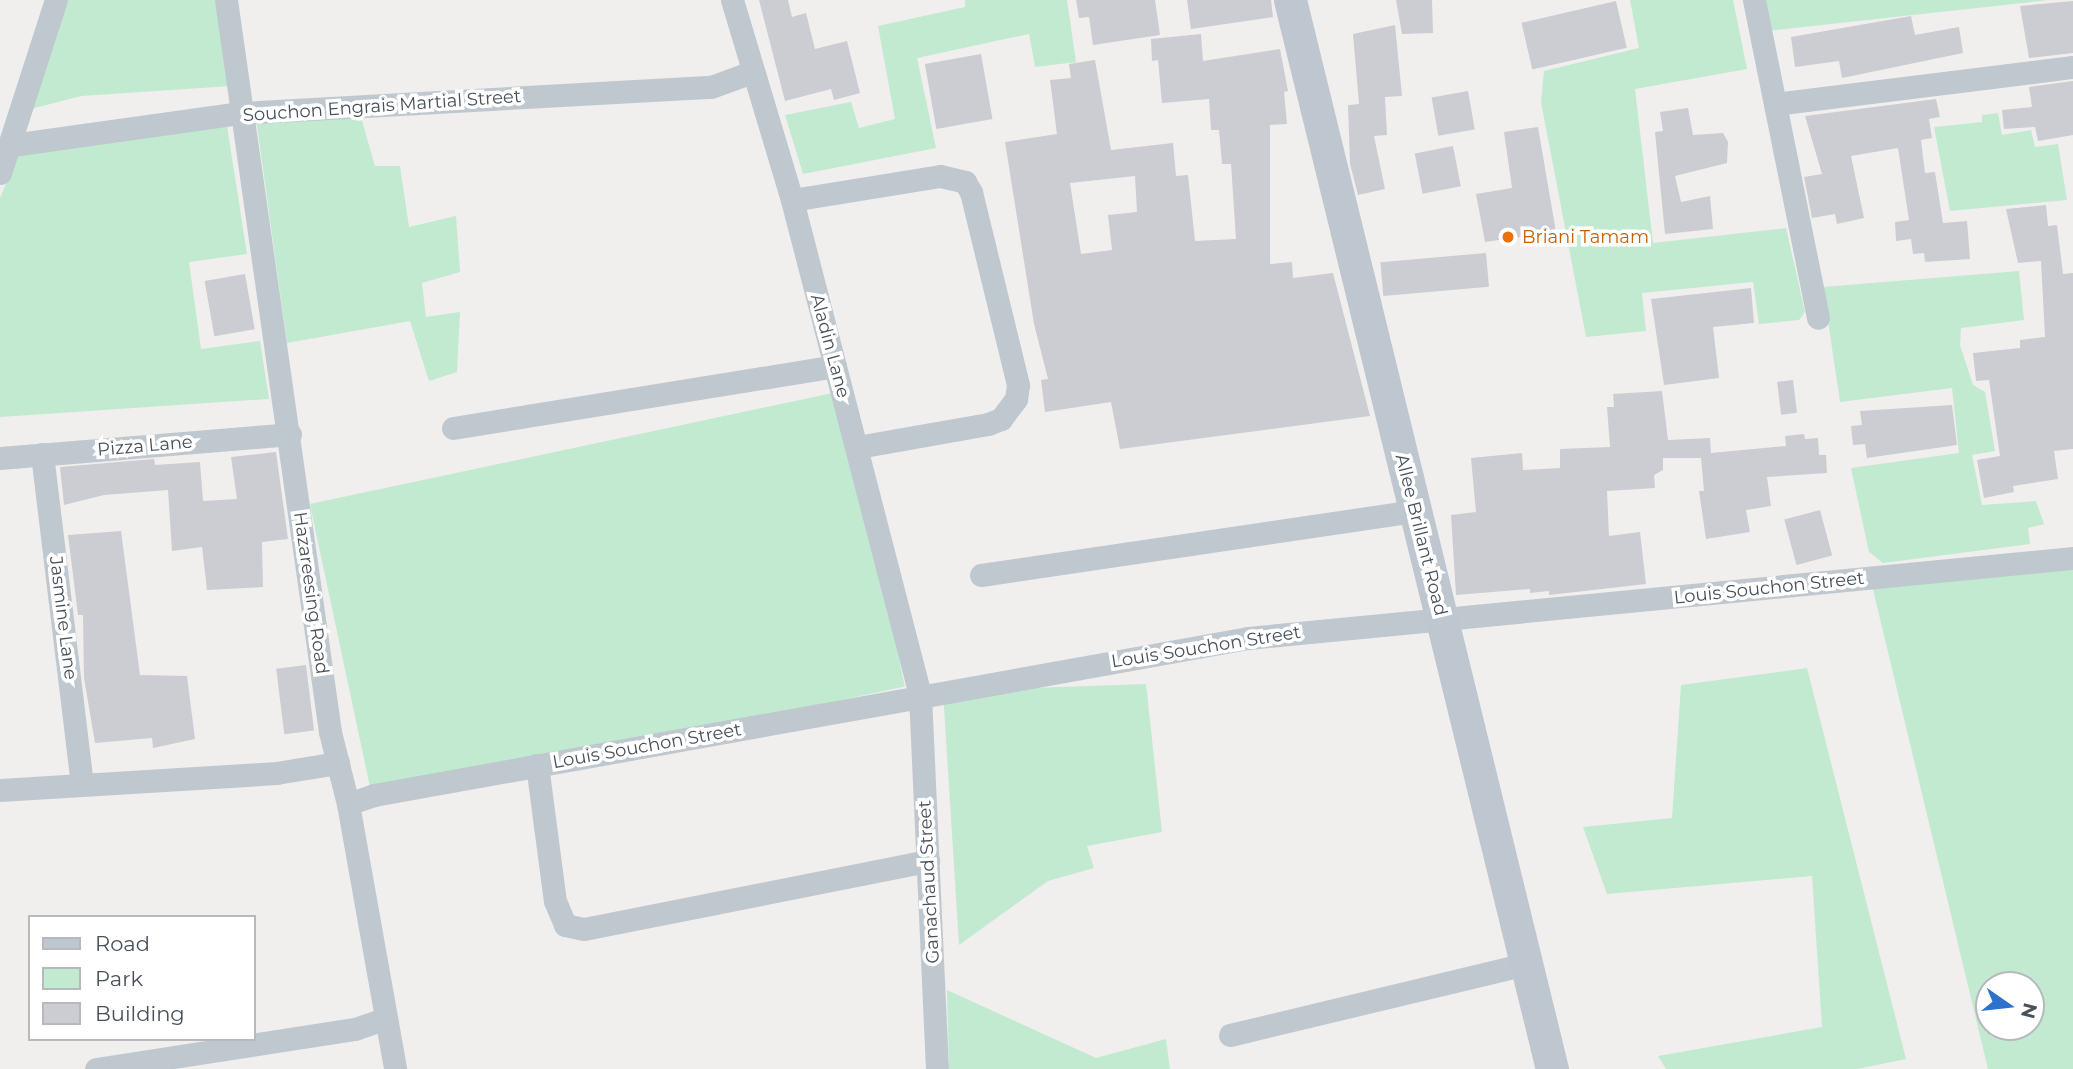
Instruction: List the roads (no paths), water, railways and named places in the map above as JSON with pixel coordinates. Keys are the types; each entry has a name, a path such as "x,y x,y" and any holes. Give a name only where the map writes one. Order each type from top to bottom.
{"main road":[{"name":"Allee Brillant Road","path":"1290,0 1552,1069"}],"street":[{"path":"0,173 12,145 56,0"},
{"name":"Hazareesing Road","path":"226,0 241,82 241,113 338,763 348,804 395,1069"},
{"name":"Aladin Lane","path":"732,0 751,72 792,200 920,695"},
{"path":"1754,0 1818,318"},
{"path":"1775,104 2073,67"},
{"name":"Souchon Engrais Martial Street","path":"12,145 241,113 711,87 751,72"},
{"path":"792,200 940,176 965,182 971,192 1018,385 1016,399 1001,419 988,425 857,447"},
{"path":"453,428 835,366"},
{"name":"Pizza Lane","path":"0,458 290,434"},
{"name":"Jasmine Lane","path":"42,454 82,783"},
{"path":"981,575 1415,512"},
{"name":"Louis Souchon Street","path":"348,804 537,765 1248,638 2073,558"},
{"name":"Ganachaud Street","path":"920,695 937,1069"},
{"path":"0,790 275,773 338,763"},
{"path":"537,765 555,901 565,925 584,929 928,861"},
{"path":"1230,1035 1526,964"},
{"path":"96,1069 355,1029 384,1019"}],"place":[{"name":"Briani Tamam","path":"1508,237"}]}
